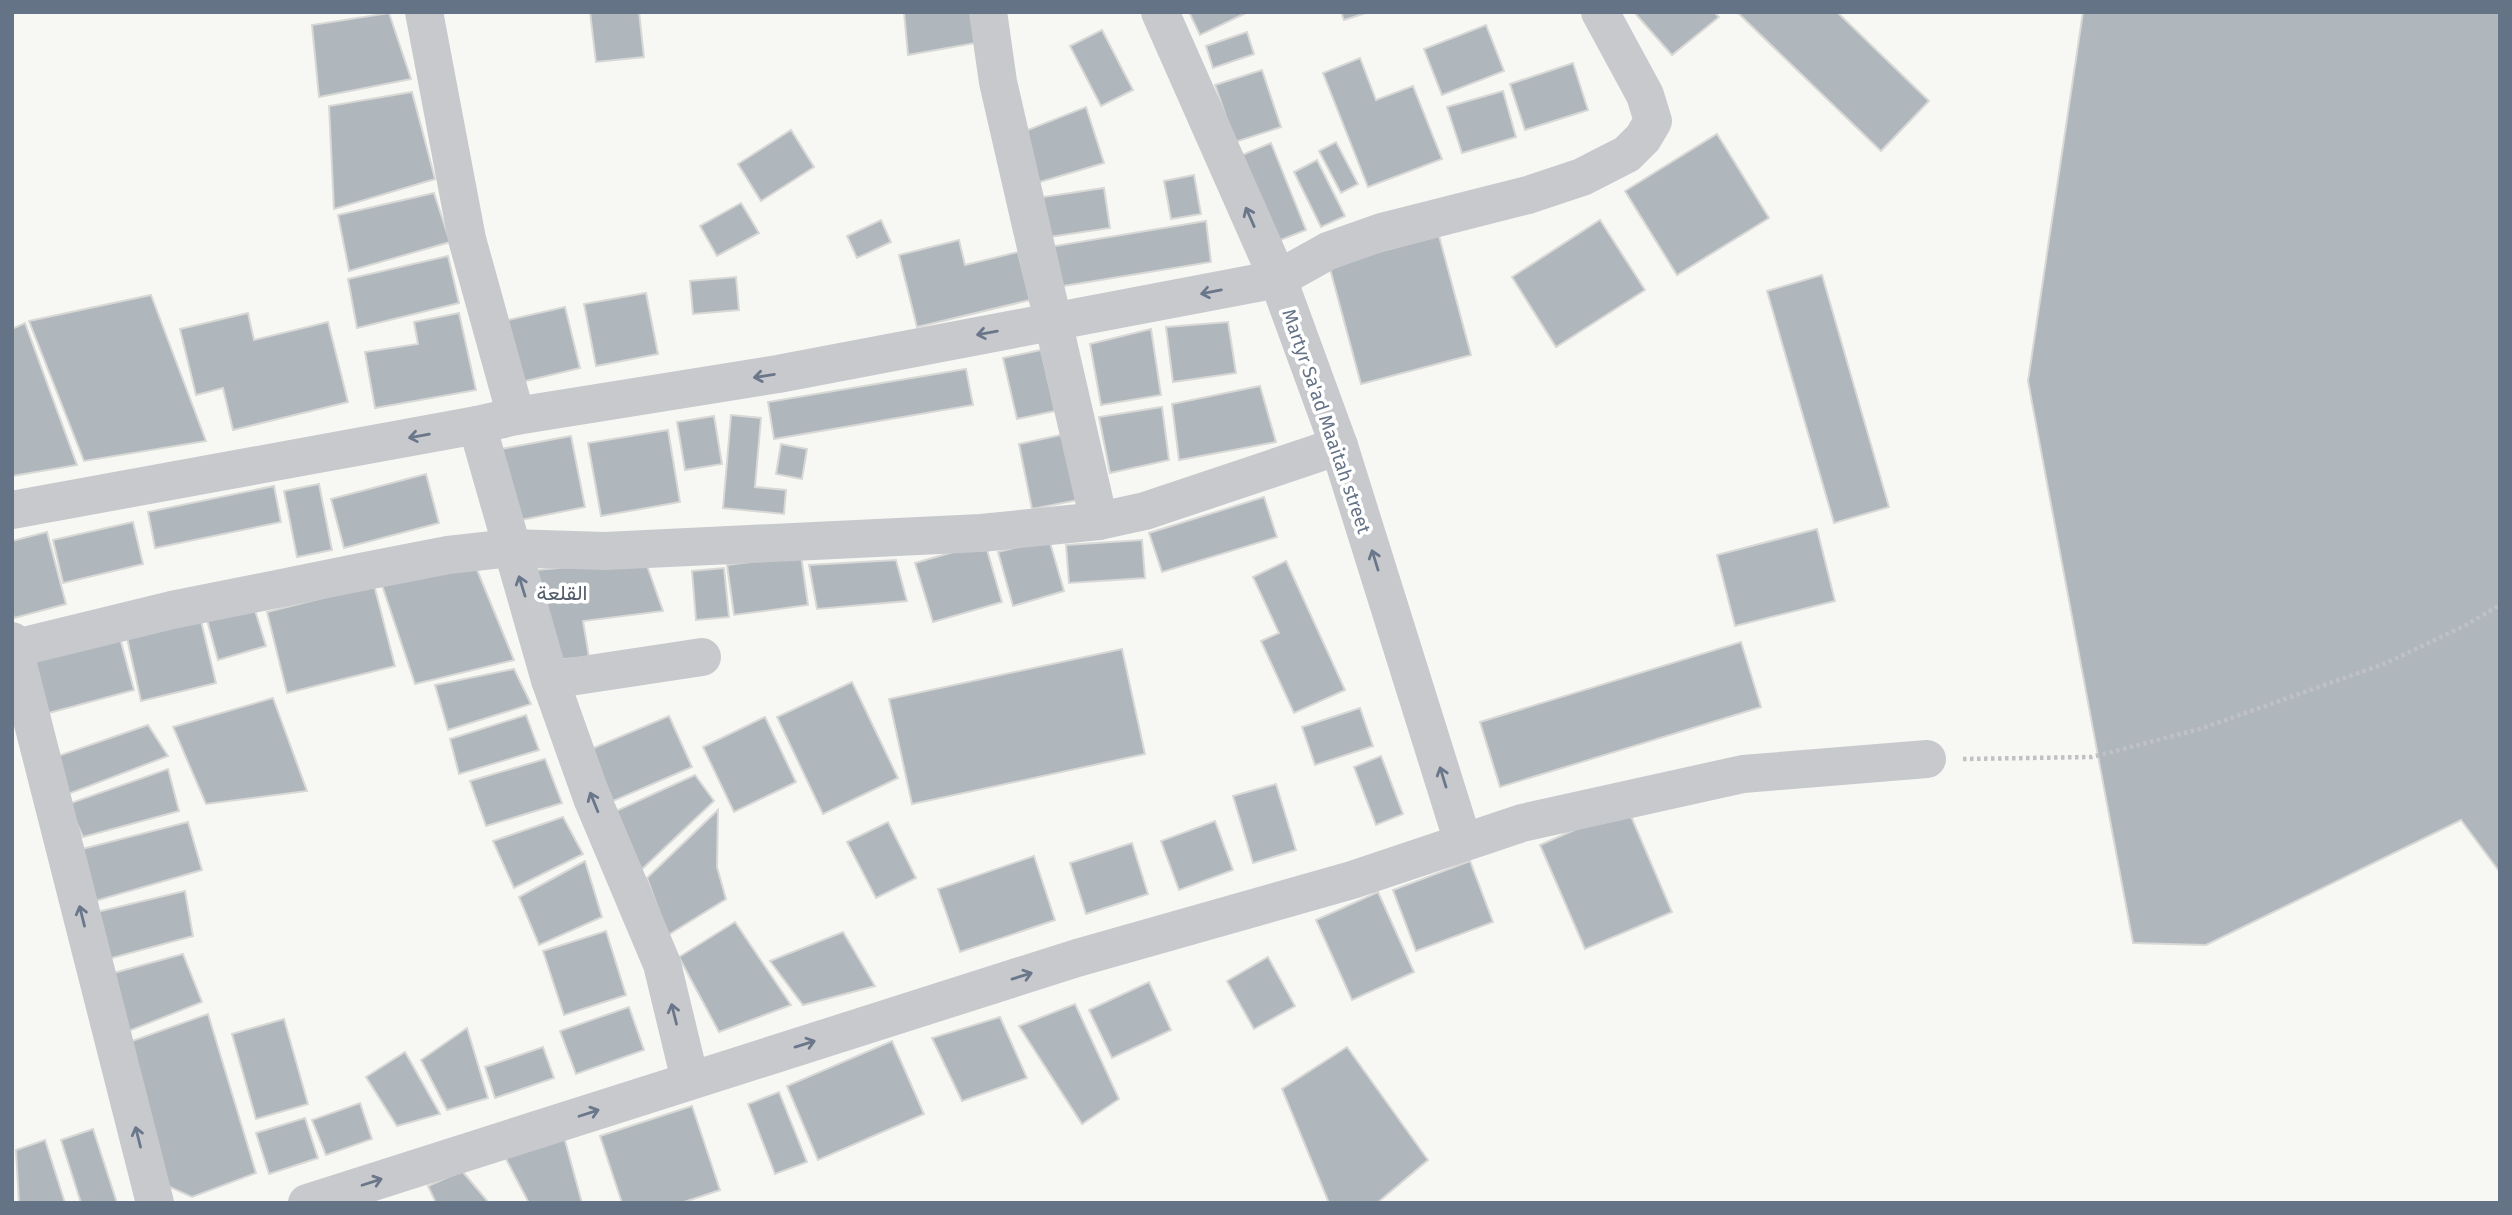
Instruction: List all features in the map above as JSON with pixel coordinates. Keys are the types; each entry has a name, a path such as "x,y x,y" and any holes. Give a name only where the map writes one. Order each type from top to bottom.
{"street":[{"path":"424,12 467,239 516,416"},
{"path":"988,12 998,82 1099,521"},
{"name":"Martyr Sa'ad Maaitah street","path":"1160,12 1278,279 1339,446 1463,842"},
{"path":"12,510 516,416 778,374 1278,279 1328,251 1382,232 1444,218 1539,191 1582,177 1627,154 1643,138 1653,121 1645,95 1600,12"},
{"path":"477,425 550,680 592,798 662,964 690,1080"},
{"path":"155,1203 13,646 172,610 448,555 511,548 605,551 981,533 1099,521 1145,511 1339,446"},
{"path":"550,680 702,657"},
{"path":"307,1203 1077,958 1352,880 1522,823 1744,774 1927,759"}],"path":[{"path":"1927,759 2092,757 2200,729 2384,664 2464,626 2500,605"}],"building":[{"path":"590,12 639,12 644,57 596,62"},
{"path":"904,12 976,12 981,42 908,55"},
{"path":"1189,12 1243,12 1244,14 1200,35"},
{"path":"1341,12 1369,12 1344,20"},
{"path":"1634,12 1714,12 1719,17 1672,55"},
{"path":"1737,12 1837,12 1929,101 1881,151"},
{"path":"2083,12 2500,12 2499,871 2461,820 2206,945 2133,943 2028,381"},
{"path":"389,13 411,79 319,97 312,25"},
{"path":"1486,25 1504,71 1442,95 1424,49"},
{"path":"1102,30 1133,90 1101,106 1070,46"},
{"path":"1247,32 1254,54 1213,68 1206,46"},
{"path":"1360,58 1376,100 1413,86 1442,159 1368,187 1323,73"},
{"path":"1573,63 1588,110 1525,130 1510,84"},
{"path":"1262,70 1281,127 1235,142 1215,85"},
{"path":"1503,91 1516,137 1462,153 1447,107"},
{"path":"412,92 435,179 334,209 329,106"},
{"path":"1086,107 1104,163 1033,184 1020,133"},
{"path":"791,130 814,167 761,201 738,164"},
{"path":"1717,134 1769,218 1677,275 1625,191"},
{"path":"1336,142 1358,184 1341,193 1319,151"},
{"path":"1271,143 1306,230 1278,241 1242,155"},
{"path":"1317,160 1345,216 1321,227 1294,172"},
{"path":"1194,175 1201,214 1171,219 1164,181"},
{"path":"1104,188 1110,228 1049,237 1043,197"},
{"path":"434,193 450,242 349,271 338,215"},
{"path":"741,203 759,233 717,256 700,226"},
{"path":"881,220 891,242 857,258 847,236"},
{"path":"1600,220 1645,290 1556,347 1512,277"},
{"path":"1206,221 1211,262 1057,287 1049,247"},
{"path":"1439,236 1471,355 1361,384 1329,265"},
{"path":"959,240 965,265 1018,252 1030,300 917,327 899,255"},
{"path":"448,256 459,303 357,328 348,279"},
{"path":"1822,275 1889,507 1834,523 1767,291"},
{"path":"736,277 739,310 693,314 690,281"},
{"path":"646,293 658,354 596,366 584,304"},
{"path":"151,295 206,441 84,461 29,321"},
{"path":"565,307 580,368 513,384 499,322"},
{"path":"248,313 254,340 328,322 348,402 233,430 223,388 196,395 180,329"},
{"path":"459,313 476,390 375,408 365,352 418,344 414,322"},
{"path":"1228,322 1236,373 1173,382 1166,327"},
{"path":"25,323 77,465 12,476 12,329"},
{"path":"1151,329 1161,395 1101,405 1090,344"},
{"path":"1041,350 1055,411 1017,419 1003,358"},
{"path":"966,369 973,405 774,439 768,402"},
{"path":"1260,386 1276,442 1179,460 1172,404"},
{"path":"1162,407 1169,460 1110,473 1099,417"},
{"path":"731,415 761,418 755,487 786,490 784,514 723,508"},
{"path":"714,416 722,464 685,470 677,422"},
{"path":"668,430 680,502 601,516 588,443"},
{"path":"1070,433 1083,499 1032,509 1019,444"},
{"path":"571,436 585,507 511,522 496,450"},
{"path":"781,444 807,449 802,479 776,474"},
{"path":"426,474 439,523 344,548 331,499"},
{"path":"319,484 332,550 297,557 284,491"},
{"path":"274,486 281,522 155,548 148,512"},
{"path":"1264,497 1277,537 1162,572 1149,533"},
{"path":"133,522 143,564 63,583 53,540"},
{"path":"1817,529 1835,601 1735,626 1717,555"},
{"path":"47,532 66,604 14,618 12,541"},
{"path":"1049,539 1064,591 1013,606 998,552"},
{"path":"1142,540 1145,578 1069,583 1066,545"},
{"path":"985,543 1002,602 933,622 915,563"},
{"path":"801,555 808,605 734,615 727,565"},
{"path":"473,560 514,660 415,684 381,582"},
{"path":"645,560 663,611 583,621 589,657 553,660 536,570"},
{"path":"896,560 907,601 817,609 809,565"},
{"path":"1286,561 1345,690 1294,713 1261,641 1279,633 1253,577"},
{"path":"724,568 729,617 696,620 692,571"},
{"path":"374,585 395,666 287,693 267,612"},
{"path":"254,607 266,646 218,660 207,620"},
{"path":"201,621 216,683 141,701 127,638"},
{"path":"118,631 134,690 45,714 29,656"},
{"path":"1741,642 1761,707 1500,787 1480,722"},
{"path":"1122,649 1145,754 912,804 889,699"},
{"path":"514,669 531,704 448,730 435,685"},
{"path":"852,682 898,778 823,814 777,717"},
{"path":"273,698 307,791 206,804 173,727"},
{"path":"1360,708 1373,746 1315,765 1302,727"},
{"path":"526,715 539,750 459,774 450,739"},
{"path":"669,716 692,767 613,801 591,749"},
{"path":"765,717 796,782 734,812 703,747"},
{"path":"148,725 168,756 68,794 55,757"},
{"path":"1381,756 1403,814 1376,825 1354,767"},
{"path":"545,759 562,803 486,826 470,781"},
{"path":"168,769 179,811 83,837 68,804"},
{"path":"695,775 714,801 639,872 616,811"},
{"path":"1276,784 1296,850 1253,863 1233,796"},
{"path":"1627,807 1672,912 1585,949 1540,845"},
{"path":"718,810 717,867 726,899 668,935 647,878"},
{"path":"563,817 583,854 514,888 493,841"},
{"path":"1215,821 1233,870 1179,890 1161,841"},
{"path":"188,822 202,870 95,901 82,849"},
{"path":"888,822 916,878 876,898 847,842"},
{"path":"1132,843 1148,894 1086,914 1070,863"},
{"path":"1034,856 1055,920 960,952 938,889"},
{"path":"585,861 602,917 539,945 519,897"},
{"path":"1470,861 1493,922 1416,951 1393,890"},
{"path":"185,891 193,936 108,959 97,912"},
{"path":"1378,892 1414,972 1352,1000 1316,920"},
{"path":"735,922 791,1005 719,1032 679,957"},
{"path":"606,931 626,995 564,1015 543,951"},
{"path":"843,932 875,986 803,1005 770,961"},
{"path":"183,954 202,1002 126,1032 110,974"},
{"path":"1268,957 1295,1006 1254,1029 1227,981"},
{"path":"1149,982 1171,1030 1112,1058 1089,1010"},
{"path":"1075,1004 1119,1099 1082,1124 1019,1026"},
{"path":"629,1007 644,1050 576,1074 560,1031"},
{"path":"208,1014 256,1173 192,1197 161,1183 118,1046"},
{"path":"1000,1017 1027,1078 962,1101 932,1038"},
{"path":"284,1019 308,1104 256,1119 232,1034"},
{"path":"467,1028 488,1098 447,1110 421,1060"},
{"path":"892,1041 924,1114 818,1160 787,1086"},
{"path":"543,1047 554,1078 495,1098 485,1067"},
{"path":"1347,1047 1428,1160 1377,1203 1329,1203 1282,1089"},
{"path":"405,1052 440,1114 397,1126 366,1077"},
{"path":"779,1092 807,1162 775,1174 748,1104"},
{"path":"360,1103 372,1139 326,1155 312,1120"},
{"path":"692,1106 720,1190 681,1203 622,1203 600,1136"},
{"path":"305,1118 318,1158 269,1174 256,1133"},
{"path":"93,1129 117,1203 81,1203 61,1140"},
{"path":"564,1137 582,1203 529,1203 505,1157"},
{"path":"45,1140 65,1203 19,1203 16,1150"},
{"path":"462,1171 489,1203 436,1203 428,1186"}],"district":[{"name":"القلعة","path":"562,593"}]}
